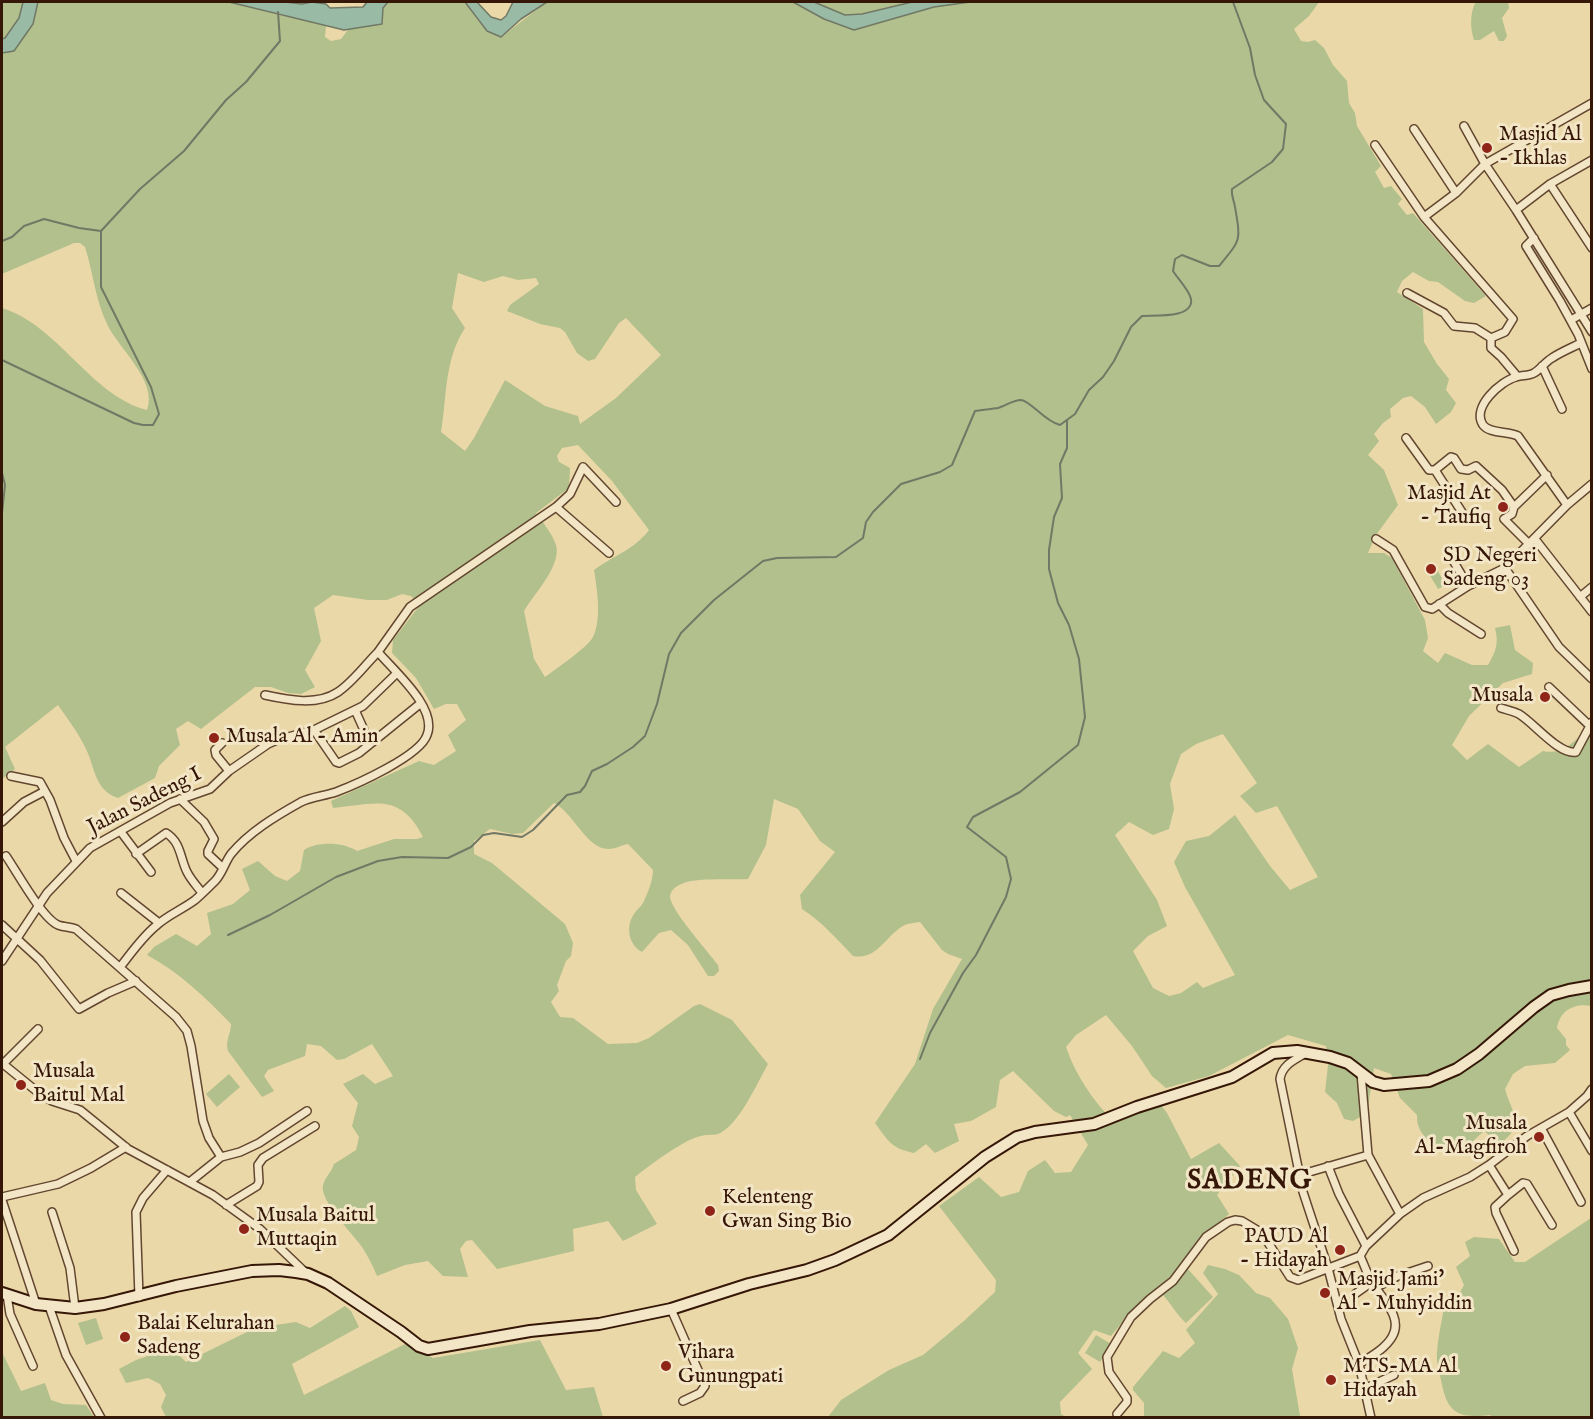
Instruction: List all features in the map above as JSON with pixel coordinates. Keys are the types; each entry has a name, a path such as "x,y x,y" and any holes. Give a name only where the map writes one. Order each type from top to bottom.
{"main road":[{"path":"4,1294 36,1304 75,1308 139,1297 176,1286 252,1271 279,1270 308,1274 328,1283 419,1346 428,1349 530,1331 599,1324 671,1309 773,1277 807,1270 864,1247 896,1229 992,1152 1017,1137 1035,1132 1094,1124 1137,1107 1232,1077 1273,1053 1290,1050 1348,1063 1373,1082 1384,1085 1429,1081 1457,1069 1479,1054 1551,995 1592,986"}],"street":[{"path":"1424,217 1456,193 1485,164 1592,103"},
{"path":"1464,126 1485,164 1592,332"},
{"path":"1414,129 1456,193"},
{"path":"1375,145 1424,217 1513,319 1505,332 1491,338"},
{"path":"1516,210 1550,183 1590,163"},
{"path":"1550,183 1592,248"},
{"path":"1534,238 1526,246 1571,320 1592,369"},
{"path":"1407,293 1444,313 1454,326 1475,328 1491,338"},
{"path":"1571,320 1592,308"},
{"path":"1491,338 1491,348 1517,376"},
{"path":"1567,505 1518,436 1491,430 1482,423 1480,416 1490,396 1508,380 1517,376 1534,374 1551,358 1581,343"},
{"path":"1542,366 1562,409"},
{"path":"1406,438 1428,470 1435,470 1451,458 1454,458 1461,470 1468,470 1476,466 1502,490 1514,507"},
{"path":"265,695 304,701 335,693 378,652 410,607 556,507 570,494 583,467 616,502"},
{"path":"1435,470 1465,517"},
{"path":"1528,544 1504,519 1512,514 1514,507 1547,475"},
{"path":"1376,539 1393,550 1425,607 1432,609 1468,586 1505,568 1567,505 1592,484"},
{"path":"556,507 609,553"},
{"path":"1535,539 1592,612"},
{"path":"1447,550 1468,586"},
{"path":"1505,568 1559,647 1592,679"},
{"path":"1580,597 1592,587"},
{"path":"1439,604 1448,613 1481,634"},
{"path":"121,966 148,932 218,879 222,868 242,843 271,820 303,801 333,793 381,771 417,749 424,742 429,728 426,713 412,689 378,652"},
{"name":"Jalan Sadeng I","path":"2,961 38,905 56,882 90,848 180,799 210,789 230,771 277,740 314,730 356,710 379,692 397,673"},
{"path":"1500,708 1517,713 1561,748 1572,753 1576,752 1590,724 1549,687"},
{"path":"314,730 339,763 358,753 421,704"},
{"path":"356,710 364,730"},
{"path":"222,743 215,750 216,755 230,771"},
{"path":"11,776 40,783 76,861"},
{"path":"2,822 24,802 45,791"},
{"path":"180,799 209,829 214,839 208,854 222,868"},
{"path":"121,832 151,872"},
{"path":"136,854 166,833 179,848 186,870 202,893"},
{"path":"6,856 47,918 58,925 76,929 121,966 176,1017 187,1031 203,1121 209,1138 222,1156"},
{"path":"121,893 159,923"},
{"path":"2,924 40,960 79,1010 108,993 136,981"},
{"path":"38,1029 2,1064 52,1101 86,1113 126,1147 190,1181 226,1205 260,1229 308,1274"},
{"path":"1306,1052 1285,1066 1281,1071 1280,1079 1299,1175 1328,1268 1341,1319 1359,1364 1371,1418"},
{"path":"1361,1072 1368,1155 1400,1214"},
{"path":"1117,1414 1127,1402 1127,1398 1109,1372 1107,1357 1131,1317 1173,1281 1200,1243 1213,1232 1235,1220 1251,1226 1262,1233 1268,1241 1287,1274 1298,1280 1360,1256 1366,1246 1400,1214 1423,1197 1470,1177 1489,1165 1508,1148 1569,1112 1589,1096 1592,1089"},
{"path":"190,1181 222,1156 240,1152 259,1143 307,1111"},
{"path":"1569,1112 1592,1151"},
{"path":"226,1205 257,1186 260,1182 258,1166 263,1158 315,1126"},
{"path":"1541,1128 1581,1202"},
{"path":"259,1143 263,1158"},
{"path":"36,1304 2,1198 58,1184 92,1168 126,1147"},
{"path":"1299,1175 1368,1155"},
{"path":"1489,1165 1508,1195"},
{"path":"1328,1166 1339,1194 1366,1246"},
{"path":"139,1297 137,1208 167,1170"},
{"path":"1514,1251 1496,1213 1496,1207 1523,1184 1527,1184 1552,1225"},
{"path":"52,1212 70,1268 75,1308"},
{"path":"1359,1364 1383,1347 1395,1331 1395,1318 1374,1285 1360,1256"},
{"path":"1355,1294 1428,1266"},
{"path":"4,1294 10,1314 33,1366"},
{"path":"49,1306 66,1355 101,1418"},
{"path":"671,1309 705,1386 700,1393 683,1401"},
{"path":"1364,1389 1394,1375"}],"shaded area":[{"path":"2,2 23,2 19,18 2,39"},
{"path":"23,2 38,2 33,24 14,51 2,53 2,39 19,18"},
{"path":"38,2 229,2 322,23 326,26 325,37 331,41 341,39 350,27 365,27 388,2 465,2 480,23 501,37 547,2 793,2 824,19 854,30 934,7 970,2 1319,2 1309,16 1294,29 1301,41 1315,40 1324,48 1333,65 1347,81 1349,103 1355,113 1357,126 1381,166 1375,172 1384,188 1391,186 1402,199 1398,204 1407,215 1413,213 1486,296 1474,303 1465,301 1438,282 1429,281 1413,272 1402,281 1397,292 1423,309 1424,342 1449,379 1446,390 1456,403 1451,412 1436,424 1425,407 1411,396 1403,398 1390,409 1391,417 1374,434 1379,441 1368,455 1384,470 1398,505 1376,535 1368,553 1384,553 1392,558 1425,620 1428,638 1423,651 1438,663 1445,653 1472,665 1488,665 1496,647 1495,628 1510,625 1515,650 1533,663 1532,674 1503,683 1469,716 1452,745 1467,760 1488,744 1519,767 1543,751 1557,751 1564,748 1591,725 1591,1006 1574,1007 1561,1017 1557,1028 1566,1039 1566,1045 1570,1050 1555,1063 1525,1066 1513,1074 1505,1089 1515,1118 1513,1130 1500,1144 1484,1131 1461,1152 1454,1147 1433,1146 1419,1128 1417,1115 1400,1098 1391,1074 1374,1068 1367,1113 1353,1121 1344,1119 1337,1103 1325,1092 1328,1065 1326,1046 1288,1035 1209,1076 1166,1088 1152,1076 1132,1046 1106,1015 1076,1035 1066,1047 1086,1087 1114,1122 1161,1105 1191,1159 1219,1143 1240,1166 1217,1195 1229,1214 1197,1242 1175,1273 1136,1306 1111,1336 1094,1330 1078,1353 1092,1369 1060,1402 1061,1414 1066,1417 828,1417 841,1400 889,1370 923,1355 995,1292 996,1280 939,1206 979,1177 1001,1197 1019,1192 1028,1171 1045,1160 1055,1173 1071,1172 1088,1145 1070,1115 1066,1117 1054,1111 1013,1071 1000,1080 996,1107 971,1121 954,1124 959,1141 935,1153 926,1144 914,1153 900,1149 887,1140 875,1123 915,1064 933,1009 962,959 942,950 920,922 907,924 899,929 869,954 853,956 802,909 800,895 835,852 820,841 798,809 774,799 766,845 748,879 687,882 679,885 671,893 671,902 676,910 718,965 719,971 714,976 708,976 688,945 671,930 659,933 642,952 634,945 629,930 631,919 647,895 653,870 628,844 609,849 594,844 568,814 554,803 523,833 512,834 490,829 474,841 474,854 492,863 565,924 573,943 571,956 566,961 557,985 559,991 551,1002 560,1017 573,1018 608,1044 637,1043 649,1038 700,1004 732,1020 768,1064 744,1108 732,1124 719,1133 701,1136 686,1142 635,1177 636,1190 657,1224 623,1241 608,1221 573,1229 574,1251 497,1269 472,1240 466,1241 460,1249 468,1277 443,1276 428,1261 405,1265 377,1276 362,1247 331,1208 323,1191 325,1179 334,1164 356,1150 359,1137 352,1126 358,1103 343,1084 363,1074 375,1084 393,1076 372,1044 344,1059 337,1060 321,1046 307,1044 305,1056 268,1070 264,1076 274,1091 262,1097 228,1051 231,1024 192,986 147,955 154,947 176,934 197,946 211,934 207,913 233,904 250,890 242,869 258,861 275,876 287,881 300,871 304,850 309,847 338,844 357,851 394,839 423,837 405,813 395,807 374,804 333,808 331,801 419,761 434,765 456,751 448,735 466,720 457,704 446,704 434,709 416,678 392,653 393,640 420,605 411,596 402,594 387,600 368,600 333,595 314,608 321,641 305,670 315,687 301,694 288,693 271,687 255,687 201,729 188,721 176,729 180,745 159,766 155,778 118,798 110,794 99,783 88,752 58,705 5,747 15,769 2,779 2,308 22,316 40,329 91,376 127,402 147,410 149,399 142,376 112,333 103,315 85,247 80,243 74,243 2,274 2,53 14,50 33,25","holes":["458,273 484,282 503,276 518,280 536,278 539,284 510,305 507,311 540,324 560,328 565,332 577,353 588,361 595,359 619,323 626,318 661,355 616,398 580,424 578,416 545,406 505,380 465,451 441,432 447,379 453,353 465,328 452,308","578,445 612,481 649,530 630,547 594,570 598,613 593,637 590,642 545,677 534,659 524,611 546,579 557,553 554,541 536,513 569,488 570,468 559,462 557,456 562,448","1223,734 1257,783 1240,796 1256,813 1277,806 1318,877 1290,890 1270,866 1235,815 1209,836 1186,841 1174,862 1185,887 1235,975 1203,988 1197,982 1181,993 1169,996 1153,988 1133,951 1148,936 1167,926 1157,900 1115,835 1129,822 1153,835 1169,829 1174,809 1170,784 1181,754 1196,744"]},
{"path":"229,2 302,4 312,2 326,4 330,8 363,7 367,2 388,2 383,8 382,24 344,30"},
{"path":"465,2 477,2 491,17 501,20 506,16 513,2 547,2 521,19 501,37 487,31"},
{"path":"793,2 814,2 845,15 862,14 912,2 970,2 934,7 854,30 824,19"},
{"path":"814,2 912,2 862,14 845,15"},
{"path":"1473,2 1508,2 1509,8 1502,18 1507,36 1504,41 1499,41 1494,31 1480,40 1474,40 1471,26 1475,3"},
{"path":"1433,563 1446,585 1438,589 1425,567"},
{"path":"229,1074 240,1087 217,1107 206,1094"},
{"path":"1591,1218 1591,1417 1491,1418 1490,1415 1468,1416 1455,1411 1443,1391 1437,1355 1444,1306 1458,1296 1464,1285 1456,1267 1470,1256 1465,1242 1474,1237 1499,1239 1515,1262 1525,1262"},
{"path":"1208,1265 1239,1275 1256,1293 1270,1298 1288,1319 1298,1348 1292,1369 1300,1416 1323,1417 1144,1417 1144,1403 1133,1387 1163,1351 1179,1358 1195,1343 1186,1330 1218,1294 1203,1273"},
{"path":"1187,1268 1213,1297 1186,1323 1161,1293"},
{"path":"345,1306 351,1311 359,1327 292,1364 304,1395 405,1344 433,1358 540,1340 566,1390 594,1387 603,1417 166,1417 161,1407 166,1395 160,1384 148,1378 126,1383 119,1369 136,1360 172,1348 186,1362 255,1328 296,1322 310,1328"},
{"path":"96,1318 103,1339 86,1345 78,1323"},
{"path":"1096,1335 1111,1344 1100,1362 1085,1353"},
{"path":"2,1352 21,1391 45,1383 51,1400 63,1404 86,1405 94,1417 2,1417"}],"waterway":[{"path":"228,935 270,915 336,877 378,861 402,857 448,858 471,847 483,835 494,833 522,837 533,830 567,795 580,792 592,771 633,747 645,736 657,704 669,654 681,633 714,600 763,561 777,558 836,557 863,538 866,522 873,512 901,484 940,472 952,465 975,411 998,408 1021,400 1060,425 1075,414 1089,390 1103,377 1114,361 1131,327 1142,316 1172,315 1186,310 1190,305 1190,296 1173,271 1175,259 1182,255 1210,266 1219,266 1237,240 1238,227 1232,189 1272,162 1283,149 1286,124 1264,100 1255,75 1250,48 1233,2"},
{"path":"2,360 134,423 153,425 159,414 151,387 101,287 101,231 140,189 184,151 226,100 246,82 280,41 278,12"},
{"path":"2,241 12,237 24,226 44,219 101,231"},
{"path":"920,1059 930,1033 963,973 976,955 1006,897 1011,879 1006,857 967,827 973,817 1020,792 1078,745 1085,717 1079,659 1069,625 1058,603 1049,569 1049,550 1054,517 1062,498 1060,464 1067,448 1067,421"},
{"path":"2,473 5,485 2,513"}],"place":[{"name":"Masjid Al - Ikhlas","path":"1487,148"},
{"name":"Masjid At - Taufiq","path":"1503,507"},
{"name":"SD Negeri Sadeng 03","path":"1431,569"},
{"name":"Musala","path":"1545,697"},
{"name":"Musala Al - Amin","path":"214,738"},
{"name":"Musala Baitul Mal","path":"21,1085"},
{"name":"Musala Al-Magfiroh","path":"1539,1137"},
{"name":"Kelenteng Gwan Sing Bio","path":"710,1211"},
{"name":"Musala Baitul Muttaqin","path":"244,1229"},
{"name":"PAUD Al - Hidayah","path":"1340,1250"},
{"name":"Masjid Jami' Al - Muhyiddin","path":"1325,1293"},
{"name":"Balai Kelurahan Sadeng","path":"125,1337"},
{"name":"Vihara Gunungpati","path":"666,1366"},
{"name":"MTS-MA Al Hidayah","path":"1331,1380"}],"district":[{"name":"SADENG","path":"1250,1182"}]}
